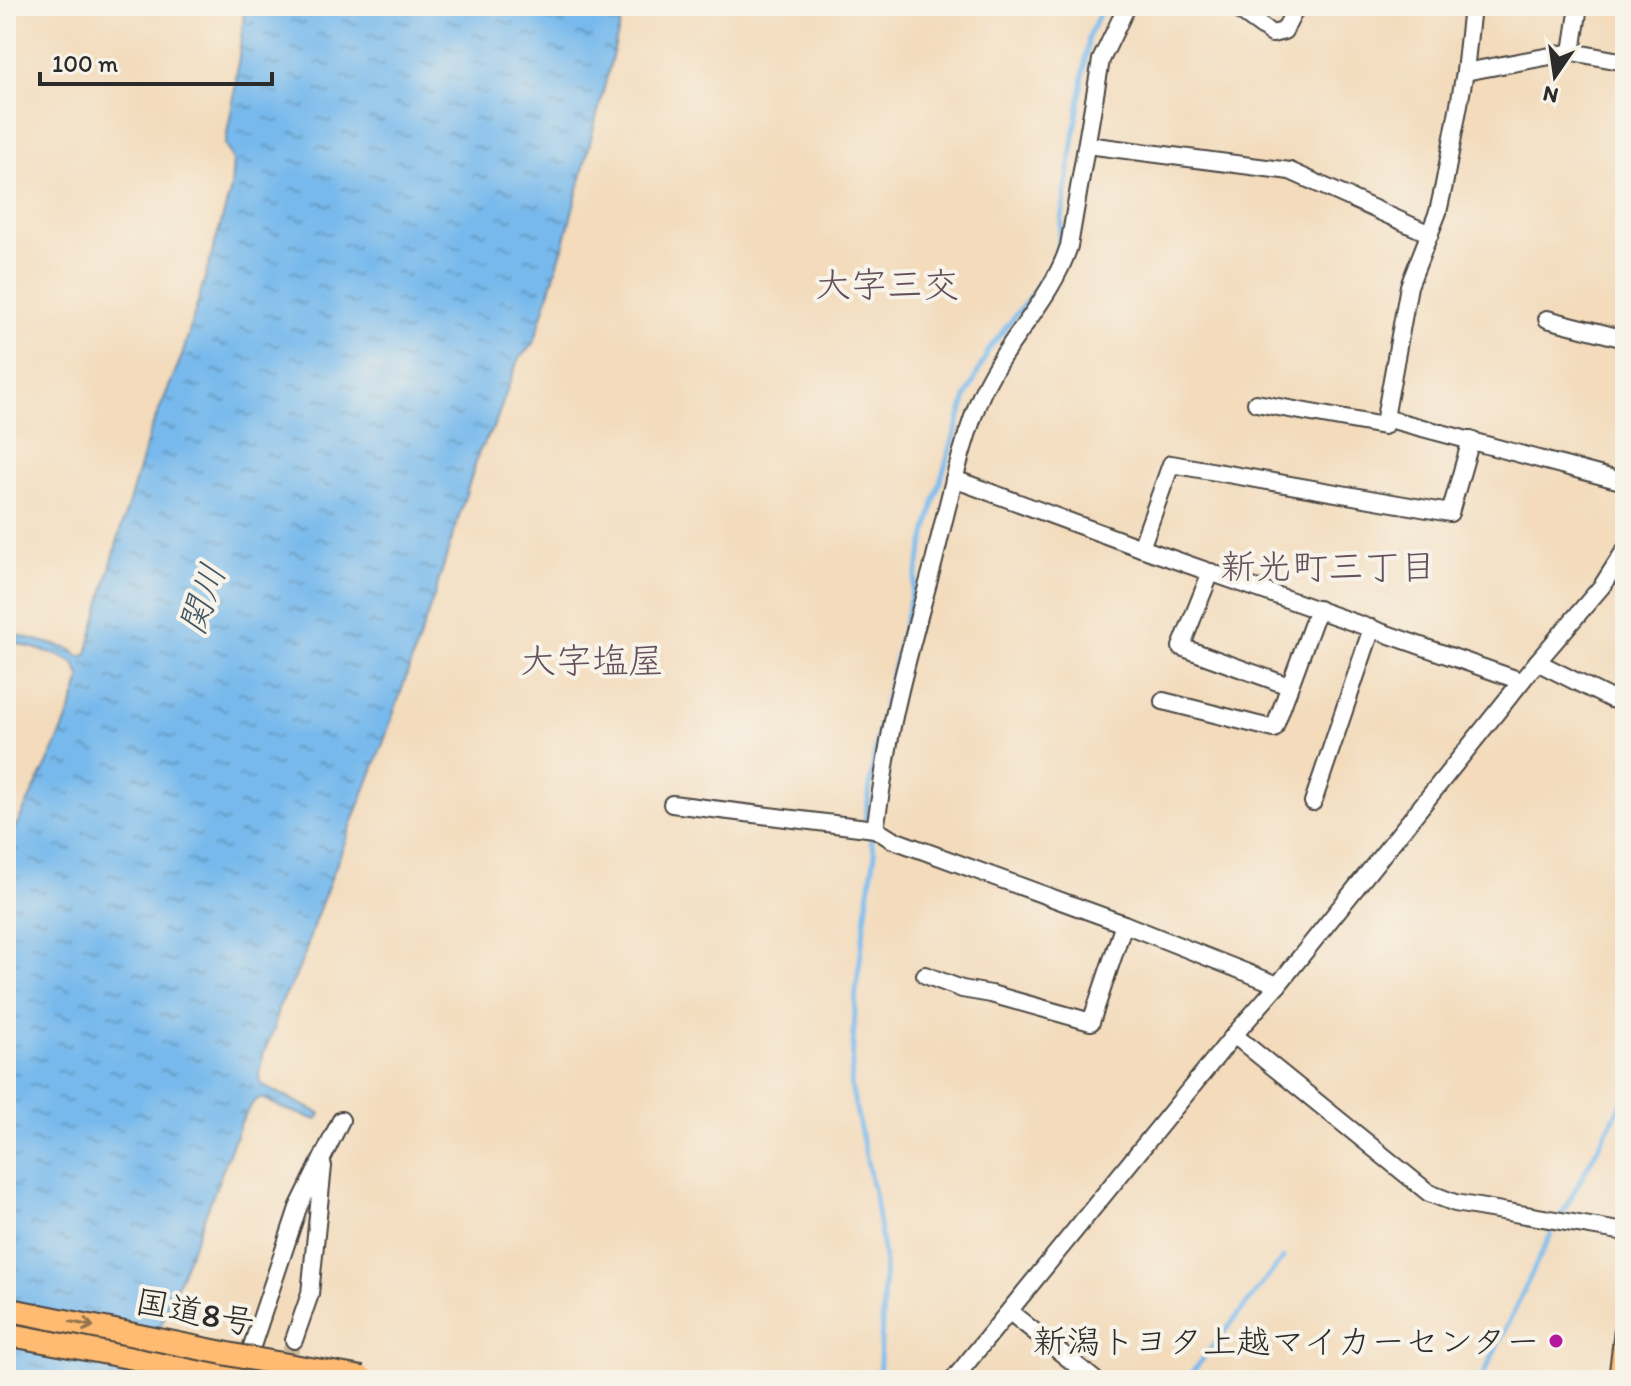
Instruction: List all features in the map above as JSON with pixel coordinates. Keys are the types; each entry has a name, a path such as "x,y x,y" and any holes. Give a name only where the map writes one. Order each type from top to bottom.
{"highway":[{"name":"国道8号","path":"6,1309 244,1374"},
{"name":"国道8号","path":"6,1334 244,1374 366,1379"}],"main road":[{"path":"1619,1380 1625,1330"}],"street":[{"path":"875,829 894,718 954,479 990,377 1063,267 1101,60 1127,6"},
{"path":"1233,6 1272,34 1284,31 1297,6"},
{"path":"1256,403 1384,426 1409,286 1430,234 1444,185 1465,72 1472,6"},
{"path":"1572,52 1579,6"},
{"path":"1465,72 1572,52 1625,62"},
{"path":"1087,145 1290,171 1430,234"},
{"path":"1547,319 1625,339"},
{"path":"1385,418 1625,482"},
{"path":"1141,548 1171,464 1450,513 1471,440"},
{"path":"954,479 1521,681"},
{"path":"953,1380 1278,985 1521,681 1602,586 1625,550"},
{"path":"1211,572 1181,647 1289,686"},
{"path":"1163,701 1274,729 1318,609"},
{"path":"1313,802 1372,628"},
{"path":"1537,662 1611,699 1625,701"},
{"path":"672,804 875,829 891,839 1124,924 1278,985"},
{"path":"925,975 962,989 1091,1022 1124,924"},
{"path":"1234,1035 1429,1193 1455,1203 1625,1232"},
{"path":"244,1374 298,1208 341,1120 324,1163 310,1294 294,1340"},
{"path":"1010,1312 1095,1380"}],"water":[{"name":"関川","path":"245,6 625,6 565,240 534,343 518,360 495,424 479,452 384,741 305,953 278,1008 274,1029 263,1054 259,1075 262,1085 321,1114 317,1120 264,1099 257,1099 252,1104 241,1122 139,1380 6,1380 6,842 59,738 81,678 74,663 6,640 6,632 70,649 81,657 87,654 150,432 182,356 231,189 233,161 225,144"}],"waterway":[{"path":"879,1380 885,1264 875,1198 851,1086 856,991 875,854 865,821 878,732 934,502 966,397 989,349 1056,258 1089,36 1103,6"},
{"path":"1481,1380 1547,1242 1625,1097"},
{"path":"1186,1380 1283,1258"}],"tunnel":[{"path":"281,1380 294,1340"}],"place":[{"name":"新潟トヨタ上越マイカーセンター","path":"1556,1341"}],"district":[{"name":"大字三交","path":"887,284"},
{"name":"新光町三丁目","path":"1328,566"},
{"name":"大字塩屋","path":"592,660"}]}
